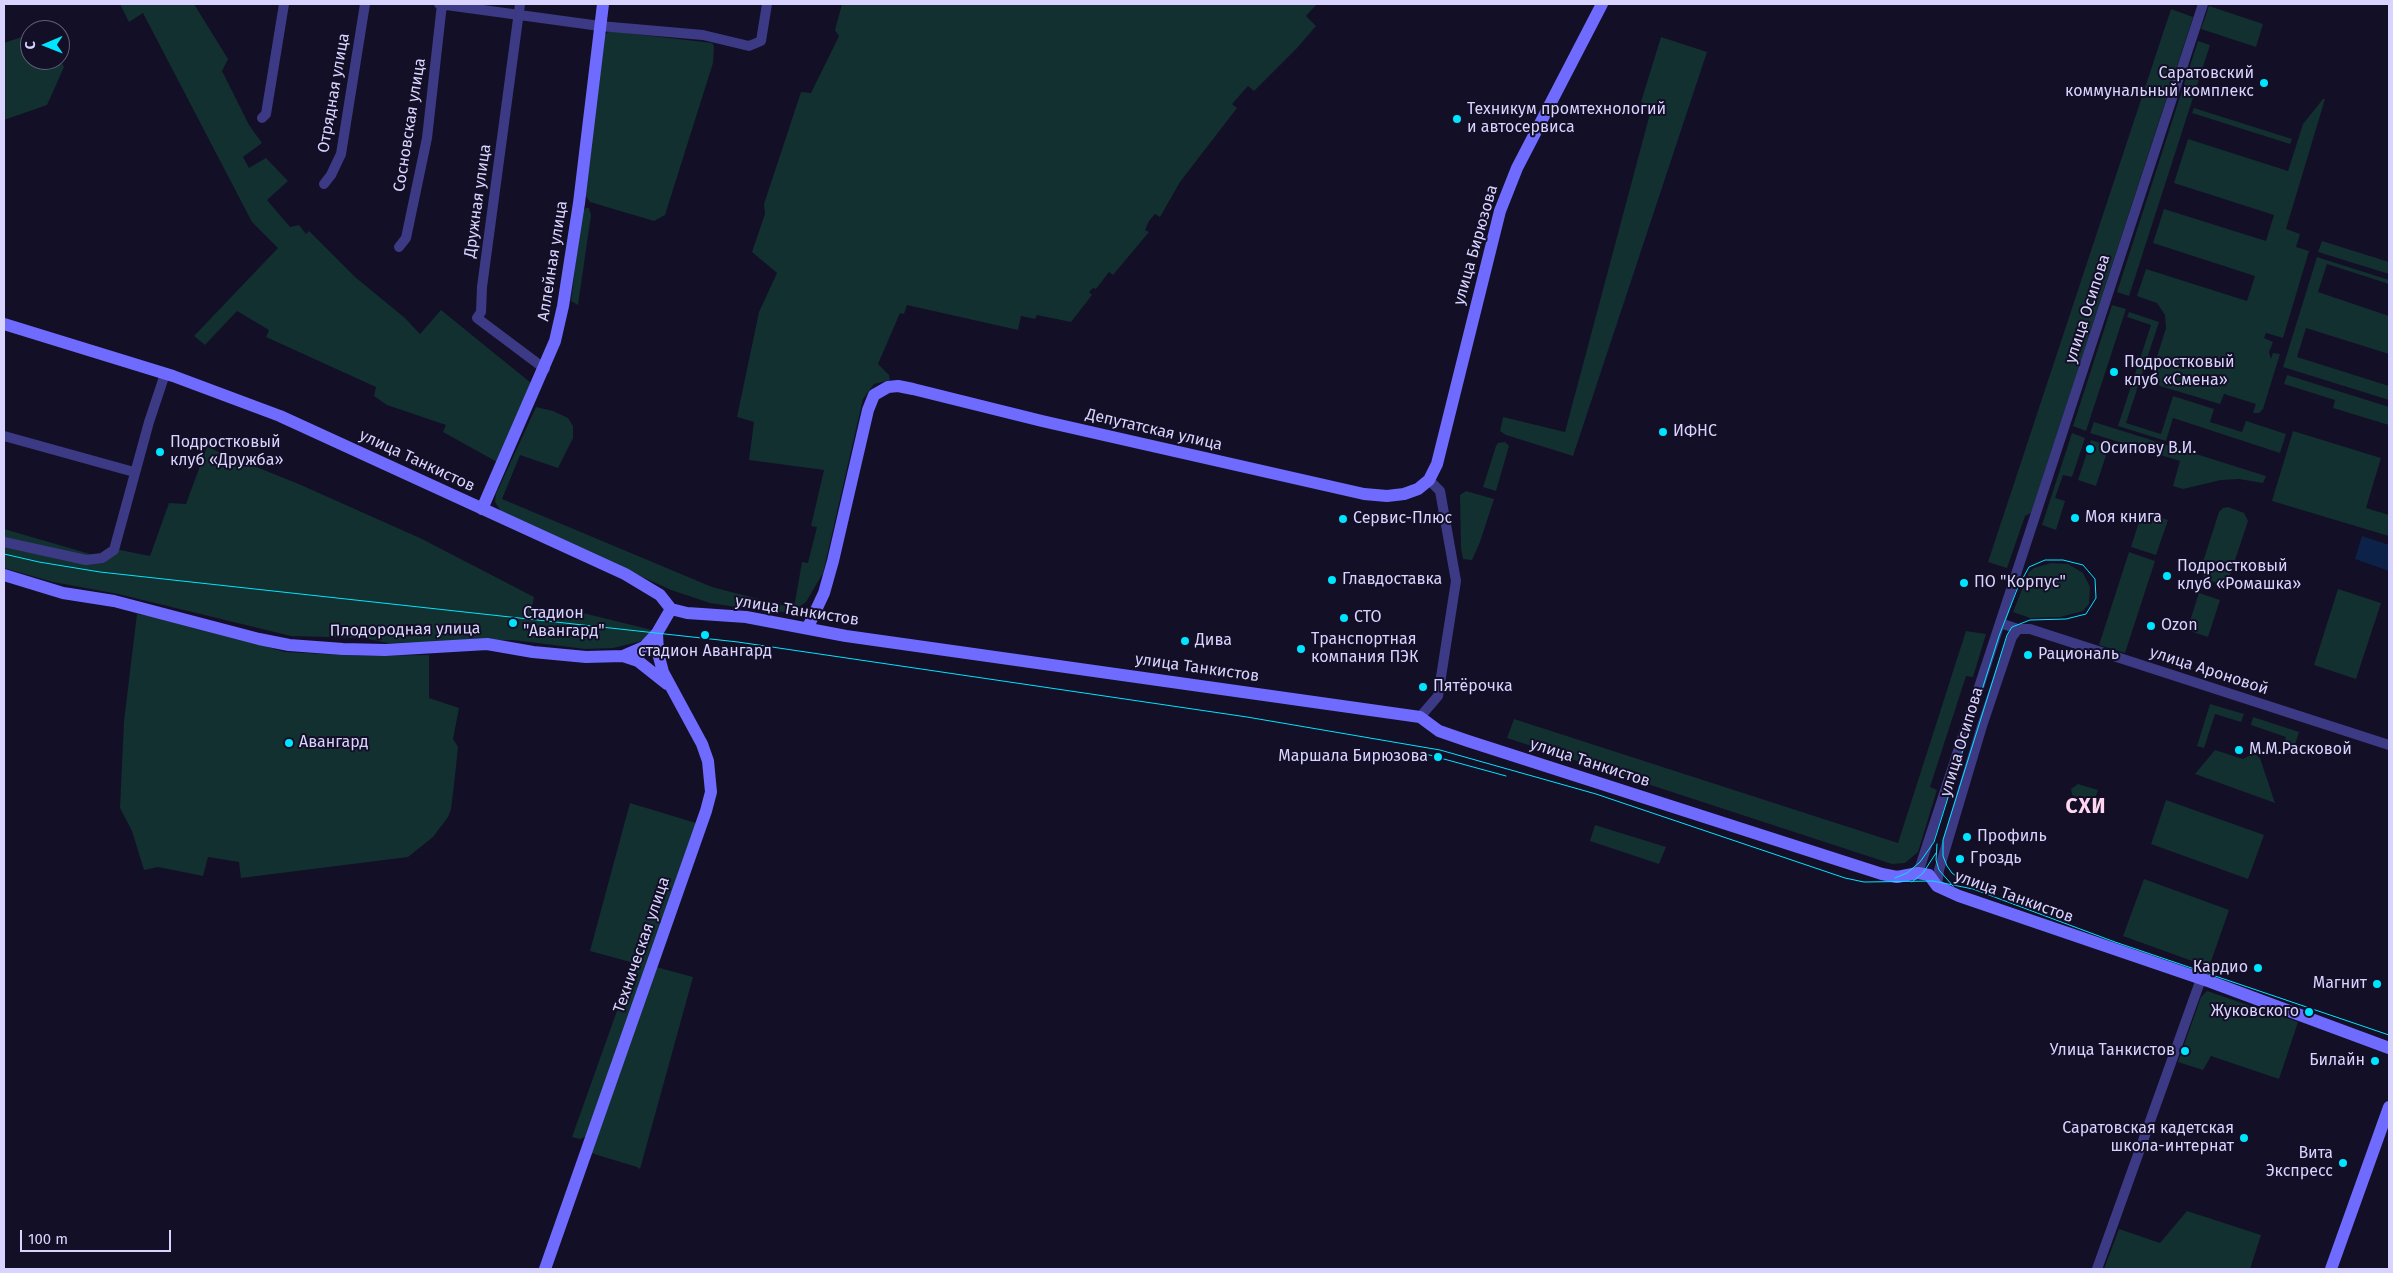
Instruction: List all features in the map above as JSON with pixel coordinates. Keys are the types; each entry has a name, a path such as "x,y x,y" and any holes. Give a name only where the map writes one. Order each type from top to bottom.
{"main road":[{"name":"Аллейная улица","path":"482,509 556,341 579,203 603,4"},
{"name":"улица Бирюзова","path":"1429,480 1437,464 1500,211 1517,168 1602,4"},
{"name":"улица Танкистов","path":"4,324 165,374 280,416 625,574 660,595 671,609 687,613 746,617 808,627 846,636 1420,717 1439,731 1882,874 1897,877 1931,876 1959,896 2201,979 2389,1048"},
{"name":"Депутатская улица","path":"808,627 824,593 833,561 868,410 874,395 880,390 898,386 1299,480 1376,496 1404,494 1418,489 1429,480"},
{"name":"Плодородная улица","path":"4,575 63,593 114,601 289,644 385,650 487,644 533,652 586,656 623,656 644,647 657,633 671,609"},
{"name":"Техническая улица","path":"545,1269 706,811 710,792 708,761 702,744 664,672 658,653 657,633"},
{"path":"623,656 638,660 657,674 673,690"},
{"path":"2331,1269 2389,1107"}],"street":[{"path":"262,118 266,114 284,4"},
{"name":"Отрядная улица","path":"324,184 331,175 341,154 365,4"},
{"path":"441,4 600,26 703,36 749,46 761,41 766,4"},
{"name":"Сосновская улица","path":"399,248 406,238 427,138 441,4"},
{"name":"Дружная улица","path":"520,4 482,287 481,312 477,318 544,369"},
{"name":"улица Осипова","path":"1931,876 2000,623 2203,4"},
{"path":"4,542 86,560 102,558 114,550 134,472 165,374"},
{"path":"4,436 134,472"},
{"path":"1420,717 1438,696 1456,581 1440,491 1429,480"},
{"path":"2000,623 2018,629"},
{"name":"улица Осипова","path":"1931,876 2012,637 2018,629"},
{"name":"улица Ароновой","path":"2018,629 2030,629 2389,744"},
{"path":"2097,1269 2201,979"}],"green space":[{"path":"120,4 194,4 228,59 222,71 249,125 262,143 243,157 249,168 266,158 288,181 267,200 290,227 299,225 306,234 309,231 355,277 405,318 420,334 441,310 531,383 497,462 443,432 446,425 387,405 374,396 376,387 266,337 269,330 237,311 205,345 194,336 278,248 252,222 143,13 129,22"},
{"path":"842,4 1317,4 1306,16 1316,26 1254,91 1248,86 1232,104 1237,108 1180,182 1160,217 1155,214 1149,221 1145,230 1149,232 1113,275 1109,272 1096,289 1093,288 1089,292 1092,295 1071,322 1037,315 1035,319 1021,316 1018,330 907,305 904,314 900,313 878,364 889,375 890,380 874,384 863,399 823,573 806,602 796,609 785,612 763,611 710,603 671,590 502,513 495,502 496,494 536,407 553,411 568,418 573,426 573,438 558,468 520,455 502,499 712,587 789,607 795,602 802,562 808,563 817,527 811,526 824,470 749,460 754,422 737,417 759,312 777,273 752,252 765,214 764,204 801,92 811,93 839,36 835,30"},
{"path":"2209,6 2263,24 2256,47 2201,29"},
{"path":"2171,9 2193,17 2031,513 2025,516 2007,568 1988,562"},
{"path":"609,31 712,43 714,46 713,63 665,215 654,221 590,202 585,195 605,35"},
{"path":"20,37 20,70 63,70 47,105 4,120 4,43"},
{"path":"1661,37 1707,52 1573,456 1506,435 1500,431 1503,417 1565,432 1652,106 1641,102"},
{"path":"2198,41 2210,45 2129,296 2117,292"},
{"path":"2323,99 2325,99 2286,229 2300,234 2296,247 2309,251 2283,338 2266,333 2264,338 2273,342 2269,352 2271,359 2273,353 2280,354 2263,409 2259,413 2253,413 2256,404 2224,394 2220,404 2160,386 2156,382 2153,369 2166,328 2165,315 2157,303 2137,296 2146,269 2247,301 2255,276 2153,243 2164,209 2266,241 2274,215 2174,183 2188,139 2288,171 2303,124"},
{"path":"2194,108 2292,139 2290,144 2192,113"},
{"path":"589,208 591,215 578,305 571,301 582,212"},
{"path":"2322,241 2389,262 2389,274 2318,252"},
{"path":"2317,257 2389,280 2389,284 2327,264 2318,292 2389,316 2389,354 2306,328 2297,357 2389,386 2389,400 2283,367"},
{"path":"2112,305 2126,309 2086,431 2073,426"},
{"path":"2129,312 2159,322 2126,423 2161,434 2173,396 2214,409 2210,422 2242,432 2246,421 2286,434 2280,453 2173,418 2166,441 2118,426 2151,325 2127,317"},
{"path":"2287,375 2389,407 2389,425 2333,408 2335,400 2284,384"},
{"path":"2094,422 2266,476 2263,483 2239,479 2221,480 2183,489 2173,486 2180,461 2090,433"},
{"path":"2293,431 2381,458 2366,508 2389,515 2389,536 2272,501"},
{"path":"2072,433 2085,438 2072,477 2063,475 2055,498 2065,501 2056,530 2042,525"},
{"path":"2091,440 2109,446 2096,486 2078,480"},
{"path":"1505,442 1509,446 1496,491 1483,487 1496,446 1498,443"},
{"path":"207,447 301,485 422,539 534,597 532,608 583,613 652,630 645,639 638,642 613,648 585,649 513,640 388,643 363,638 291,636 118,594 53,582 4,568 4,529 97,556 110,548 150,556 169,503 186,504"},
{"path":"1466,491 1494,499 1472,560 1463,559 1461,548 1460,495"},
{"path":"2228,507 2244,513 2248,521 2228,581 2219,584 2205,579 2200,571 2219,512 2223,508"},
{"path":"2142,512 2168,520 2156,555 2131,547"},
{"path":"2129,552 2155,561 2125,653 2099,645"},
{"path":"2051,563 2068,564 2083,573 2090,587 2089,604 2083,611 2060,617 2030,618 2013,612 2029,572 2034,568"},
{"path":"2338,589 2381,603 2356,679 2314,665"},
{"path":"2199,593 2220,600 2208,637 2187,630"},
{"name":"Авангард","path":"137,614 182,622 285,652 360,656 429,655 429,698 459,708 453,739 458,747 451,809 448,817 433,837 408,857 241,878 239,862 208,857 203,876 158,867 144,870 132,831 120,808 124,721"},
{"path":"1966,631 1986,634 1973,677 1966,676 1930,787 1937,790 1918,852 1905,863 1892,864 1507,738 1514,719 1898,843"},
{"path":"2210,704 2244,714 2241,722 2215,714 2204,748 2197,746"},
{"path":"2253,717 2299,732 2292,754 2282,751 2286,737 2251,725"},
{"path":"2215,750 2243,759 2250,755 2256,755 2260,758 2275,803 2195,774"},
{"path":"2078,784 2098,790 2093,804 2072,795 2071,789"},
{"path":"2166,800 2264,835 2248,879 2151,844"},
{"path":"630,803 696,823 587,1136 580,1139 572,1137 634,963 590,951"},
{"path":"1595,825 1666,847 1659,864 1590,841"},
{"path":"2144,879 2229,910 2209,967 2123,936"},
{"path":"656,967 693,977 640,1169 591,1153"},
{"path":"2207,991 2298,1022 2279,1079 2211,1056 2203,1070 2178,1062 2201,997"},
{"path":"2187,1211 2261,1235 2250,1269 2104,1269 2119,1229 2160,1243"}],"water":[{"path":"2362,536 2389,545 2389,571 2355,559"}],"tram line":[{"path":"4,554 100,572 738,642 1247,717 1440,750 1596,794 1845,878 1864,882 1933,881 1973,889 2115,942 2389,1035"},
{"path":"1895,878 1907,873 1920,862 1934,842 1999,636 2018,587 2029,567 2045,560 2063,560 2083,565 2095,579 2096,598 2086,614 2066,619 2030,620 2012,627 2007,635 1943,840 1943,856 1947,866 1952,873 1969,886"},
{"path":"1422,753 1506,776"},
{"path":"1937,844 1936,860 1939,870 1953,886"},
{"path":"1912,882 1923,873 1936,853"}],"place":[{"name":"Саратовский коммунальный комплекс","path":"2264,83"},
{"name":"Техникум промтехнологий и автосервиса","path":"1457,119"},
{"name":"Подростковый клуб «Смена»","path":"2114,372"},
{"name":"ИФНС","path":"1663,432"},
{"name":"Осипову В.И.","path":"2090,449"},
{"name":"Подростковый клуб «Дружба»","path":"160,452"},
{"name":"Моя книга","path":"2075,518"},
{"name":"Сервис-Плюс","path":"1343,519"},
{"name":"Подростковый клуб «Ромашка»","path":"2167,576"},
{"name":"Главдоставка","path":"1332,580"},
{"name":"ПО \"Корпус\"","path":"1964,583"},
{"name":"СТО","path":"1344,618"},
{"name":"Стадион \"Авангард\"","path":"513,623"},
{"name":"Ozon","path":"2151,626"},
{"name":"стадион Авангард","path":"705,635"},
{"name":"Дива","path":"1185,641"},
{"name":"Транспортная компания ПЭК","path":"1301,649"},
{"name":"Рациональ","path":"2028,655"},
{"name":"Пятёрочка","path":"1423,687"},
{"name":"Авангард","path":"289,743"},
{"name":"М.М.Расковой","path":"2239,750"},
{"name":"Маршала Бирюзова","path":"1438,757"},
{"name":"Профиль","path":"1967,837"},
{"name":"Гроздь","path":"1960,859"},
{"name":"Кардио","path":"2258,968"},
{"name":"Магнит","path":"2377,984"},
{"name":"Жуковского","path":"2309,1012"},
{"name":"Улица Танкистов","path":"2185,1051"},
{"name":"Билайн","path":"2375,1061"},
{"name":"Саратовская кадетская школа-интернат","path":"2244,1138"},
{"name":"Вита Экспресс","path":"2343,1163"}],"district":[{"name":"СХИ","path":"2086,807"}]}
